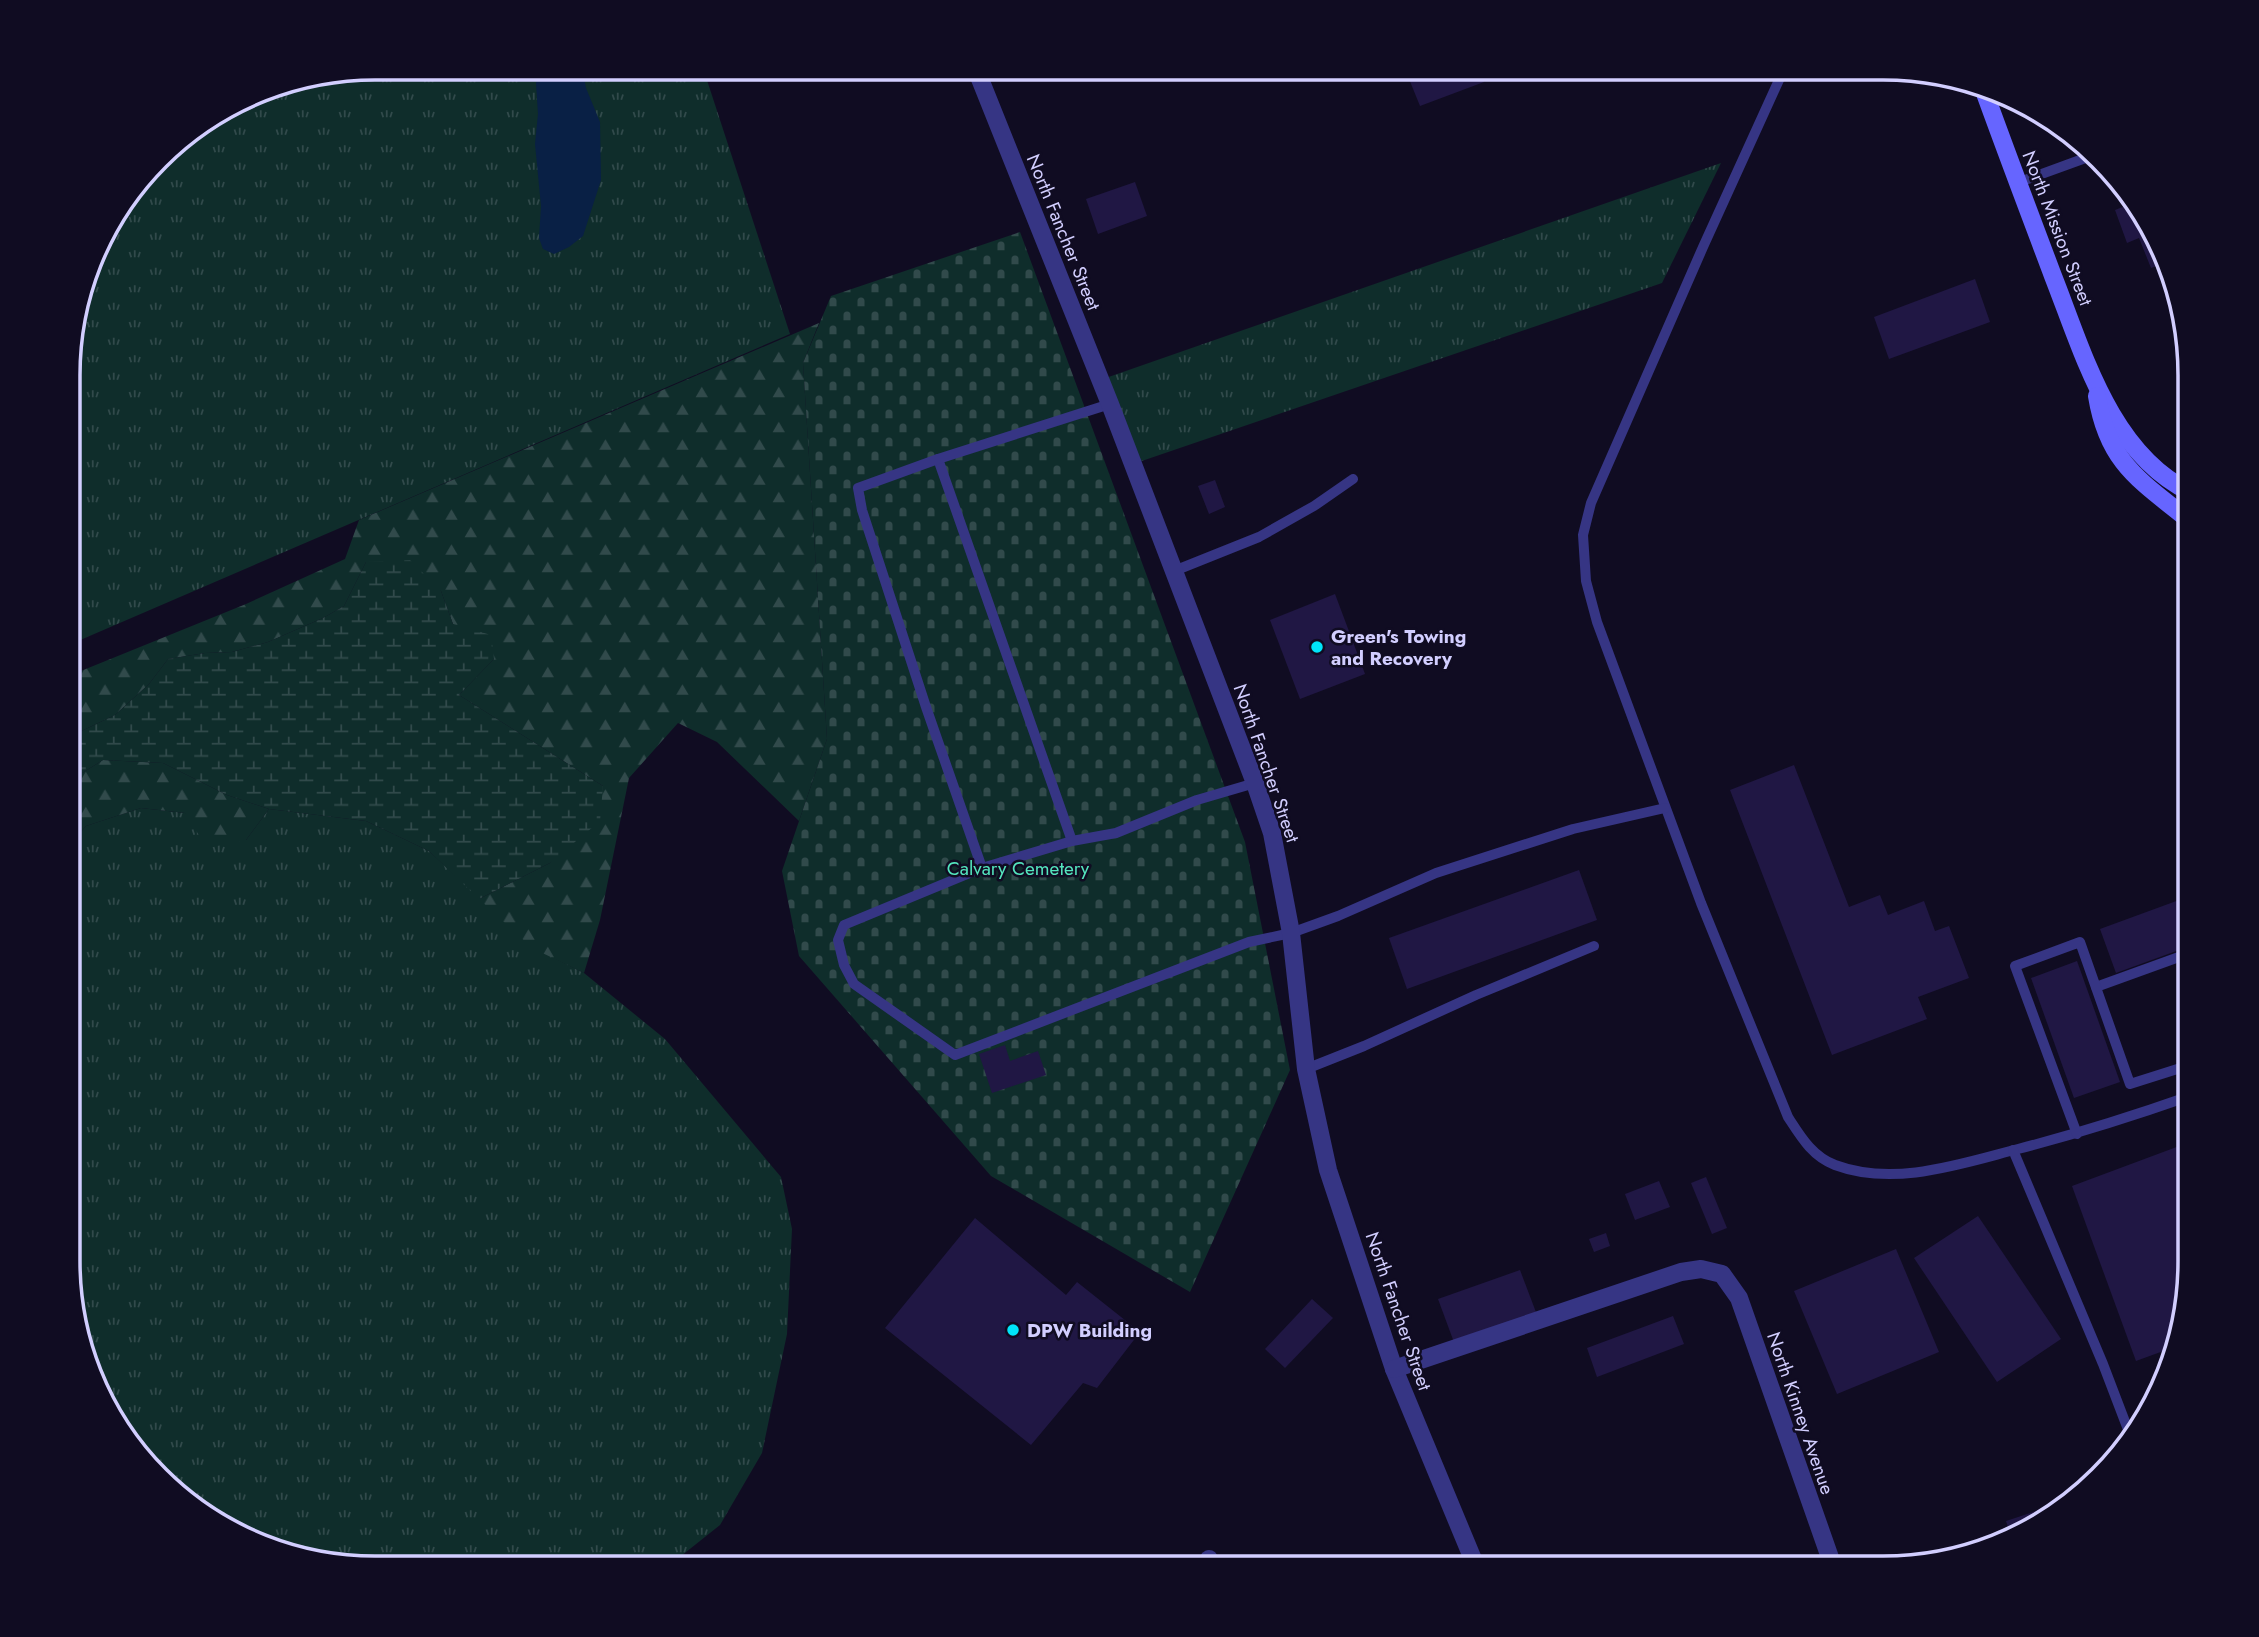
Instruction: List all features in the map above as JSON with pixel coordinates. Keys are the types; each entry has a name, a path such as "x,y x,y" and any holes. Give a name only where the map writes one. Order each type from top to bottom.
{"main road":[{"name":"North Mission Street","path":"1987,100 2095,386 2106,432 2117,454 2141,482 2178,511"},
{"name":"North Mission Street","path":"2095,386 2146,459 2178,484"}],"street":[{"name":"North Fancher Street","path":"981,80 1110,404 1272,833 1291,933 1306,1069 1328,1170 1394,1369 1472,1556"},
{"name":"North Kinney Avenue","path":"1394,1369 1681,1272 1701,1269 1722,1274 1738,1298 1829,1556"}],"lane":[{"path":"1779,80 1623,427 1591,503 1583,535 1586,582 1597,622 1665,808 1788,1117 1808,1148 1835,1165 1880,1175 1948,1168 2077,1134 2178,1100"},
{"path":"2017,183 2083,159"},
{"path":"982,868 922,694 862,510 858,488 938,459 1110,404"},
{"path":"938,459 1072,841"},
{"path":"1174,571 1259,537 1314,506 1353,479"},
{"path":"1255,783 1197,800 1116,833 1072,841 982,868 844,925 838,940 844,965 853,984 955,1055 1249,942 1291,933 1338,916 1448,869 1573,829 1665,808"},
{"path":"2077,1134 2015,966 2080,942 2130,1084 2178,1069"},
{"path":"1306,1069 1594,946"},
{"path":"2096,987 2178,957"},
{"path":"2013,1150 2127,1427"}],"green space":[{"path":"707,80 790,334 80,640 80,376 86,318 96,281 120,228 142,196 167,167 212,130 263,103 318,86 356,81"},
{"path":"1721,163 1662,283 1133,464 1100,380"},
{"name":"Calvary Cemetery","path":"1020,232 1245,842 1290,1070 1190,1292 991,1176 799,956 782,871 827,739 803,363 831,296"},
{"path":"819,323 803,363 827,739 799,821 717,742 678,723 629,778 600,920 584,973 532,948 479,899 550,863 603,786 459,695 494,659 453,624 441,591 366,562 344,606 268,642 232,652 168,659 149,684 115,715 80,732 80,671 246,604 345,559 359,520"},
{"path":"410,560 441,591 453,624 491,635 494,659 459,695 603,786 600,821 550,863 479,899 429,851 366,821 269,809 227,795 163,763 103,760 80,774 80,732 115,715 149,684 168,659 232,652 268,642 323,618 344,606 366,562"},
{"path":"103,760 163,763 227,795 269,809 246,840 207,848 185,813 141,808 86,826 80,833 80,774"},
{"path":"141,808 185,813 246,840 269,809 366,821 429,851 532,947 584,973 665,1039 781,1177 792,1229 787,1334 762,1453 720,1525 681,1556 337,1554 281,1541 228,1517 181,1483 154,1456 130,1425 111,1392 96,1356 83,1300 80,1261 80,833 86,826"}],"water":[{"path":"537,80 584,80 600,122 601,180 583,236 554,254 543,249 539,238 541,206 535,144 538,114"}],"building":[{"path":"1409,80 1483,80 1484,82 1420,106"},
{"path":"1135,182 1147,216 1098,234 1086,199"},
{"path":"2125,206 2139,228 2157,266 2151,268 2139,238 2127,243 2115,210"},
{"path":"1975,279 1990,322 1889,359 1874,317"},
{"path":"1215,480 1225,507 1209,514 1198,486"},
{"name":"Green's Towing and Recovery","path":"1335,594 1365,674 1300,699 1270,620"},
{"path":"1794,765 1849,907 1880,895 1888,915 1924,901 1935,931 1949,926 1969,978 1918,997 1927,1019 1832,1055 1730,790"},
{"path":"1579,870 1597,920 1407,989 1389,938"},
{"path":"2178,900 2178,950 2116,973 2100,929"},
{"path":"2077,961 2120,1082 2074,1098 2031,978"},
{"path":"1005,1045 1010,1061 1038,1051 1046,1075 992,1093 979,1054"},
{"path":"2178,1146 2178,1281 2173,1319 2165,1351 2136,1361 2072,1186"},
{"path":"1706,1177 1727,1228 1712,1234 1691,1183"},
{"path":"1659,1181 1670,1207 1635,1220 1625,1194"},
{"path":"1978,1216 2061,1339 1997,1382 1914,1258"},
{"name":"DPW Building","path":"975,1218 1066,1295 1077,1282 1140,1332 1097,1388 1083,1383 1031,1445 885,1328"},
{"path":"1606,1233 1610,1246 1594,1252 1589,1239"},
{"path":"1896,1249 1939,1352 1837,1394 1794,1291"},
{"path":"1520,1270 1537,1315 1455,1345 1438,1299"},
{"path":"1312,1299 1333,1318 1285,1368 1265,1349"},
{"path":"1673,1316 1684,1344 1597,1377 1587,1348"},
{"path":"2046,1508 2008,1528 2006,1521"}],"place":[{"name":"Green's Towing and Recovery","path":"1317,647"},
{"name":"DPW Building","path":"1013,1330"}]}
